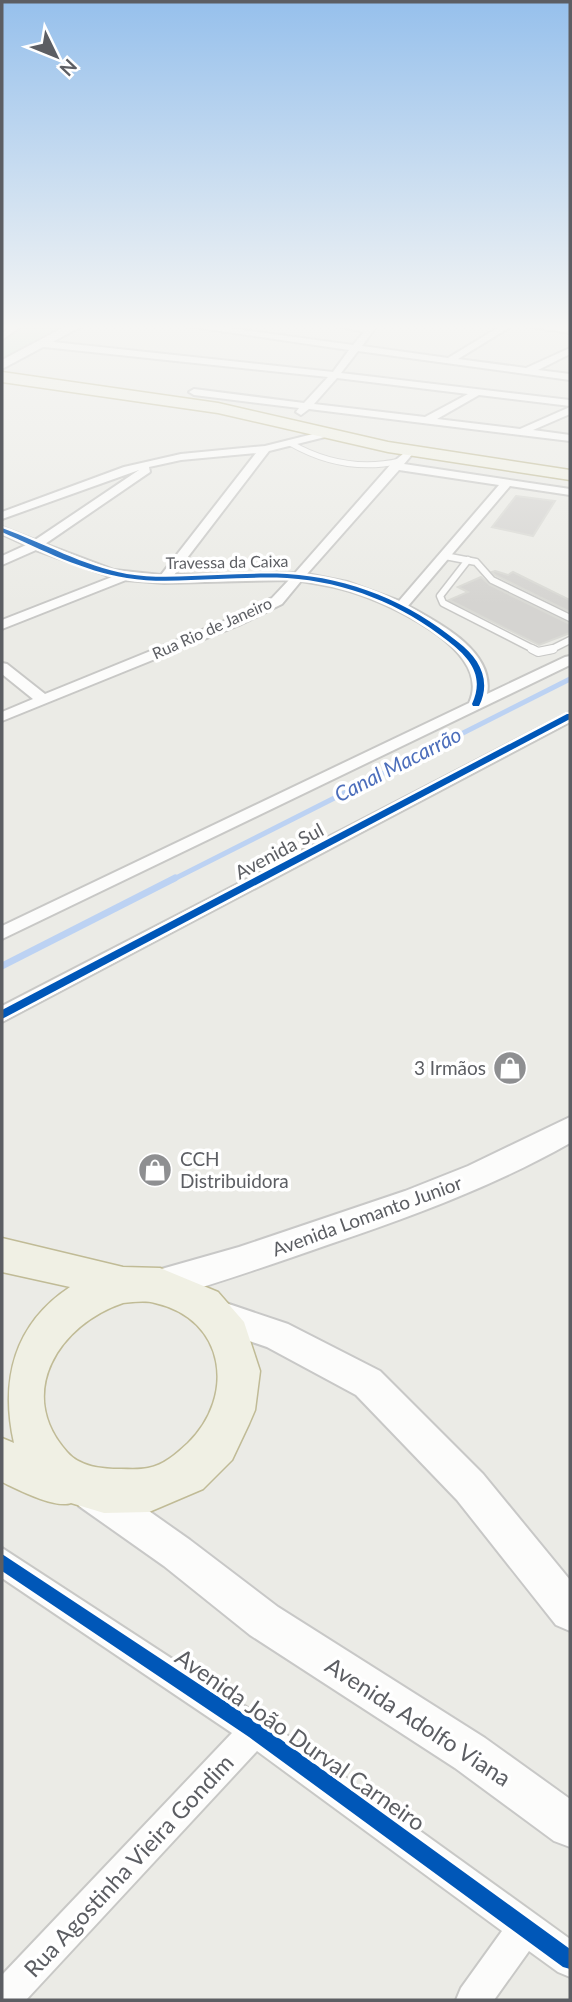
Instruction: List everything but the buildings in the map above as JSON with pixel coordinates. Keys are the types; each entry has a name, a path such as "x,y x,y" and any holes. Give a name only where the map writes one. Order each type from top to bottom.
{"highway":[{"path":"257,417 407,457 570,475"},
{"path":"313,417 407,457"},
{"path":"2,1255 190,1295 217,1315 235,1343 242,1377 235,1413 217,1447 190,1472 156,1488 119,1493 84,1487 38,1476 2,1460"},
{"path":"84,1487 54,1470 33,1443 23,1412 24,1379 36,1347 59,1318 89,1297 140,1285"}],"main road":[{"name":"Avenida Lomanto Junior","path":"140,1285 211,1272 436,1195 541,1146 570,1129"},
{"path":"217,1315 276,1335 368,1383 470,1487 570,1611"},
{"path":"84,1487 177,1553 264,1621"},
{"name":"Avenida Adolfo Viana","path":"264,1621 470,1753 570,1825"}],"street":[{"path":"385,417 570,438"},
{"path":"426,420 431,417"},
{"path":"521,432 553,417"},
{"path":"2,516 90,481 158,462 218,452 265,449 326,434"},
{"path":"164,579 265,449"},
{"path":"407,457 506,484 570,492"},
{"name":"Rua Rio de Janeiro","path":"2,717 277,601 407,457"},
{"path":"2,561 36,545 158,462"},
{"path":"402,605 506,484"},
{"name":"Travessa da Caixa","path":"2,530 124,576 164,579 300,577 352,588 402,605 435,626 466,651 480,672 483,685 482,694 476,704"},
{"path":"2,625 124,576"},
{"path":"2,933 570,660"},
{"path":"2,667 43,700"},
{"name":"Avenida Sul","path":"2,1015 570,716"},
{"name":"Avenida João Durval Carneiro","path":"2,1562 255,1731 570,1960"},
{"name":"Rua Agostinha Vieira Gondim","path":"2,2000 255,1731"},
{"path":"473,2000 526,1927"}],"lane":[{"path":"290,443 310,456 323,460 380,465 407,457"},
{"path":"445,556 481,565 492,580 570,618"},
{"path":"468,560 440,596 443,603 538,652 549,651 570,640"}],"waterway":[{"name":"Canal Macarrão","path":"172,880 570,679"},
{"name":"Canal Macarrão","path":"2,966 175,878"}],"cycle path":[{"path":"2,530 80,563 138,578 288,576 321,580 363,591 422,619 465,651 475,664 481,680 480,696 476,704"},
{"path":"2,1015 570,716"},
{"path":"2,1562 255,1731 570,1960"}],"place":[{"name":"3 Irmãos","path":"510,1068"},
{"name":"CCH Distribuidora","path":"155,1170"}]}
